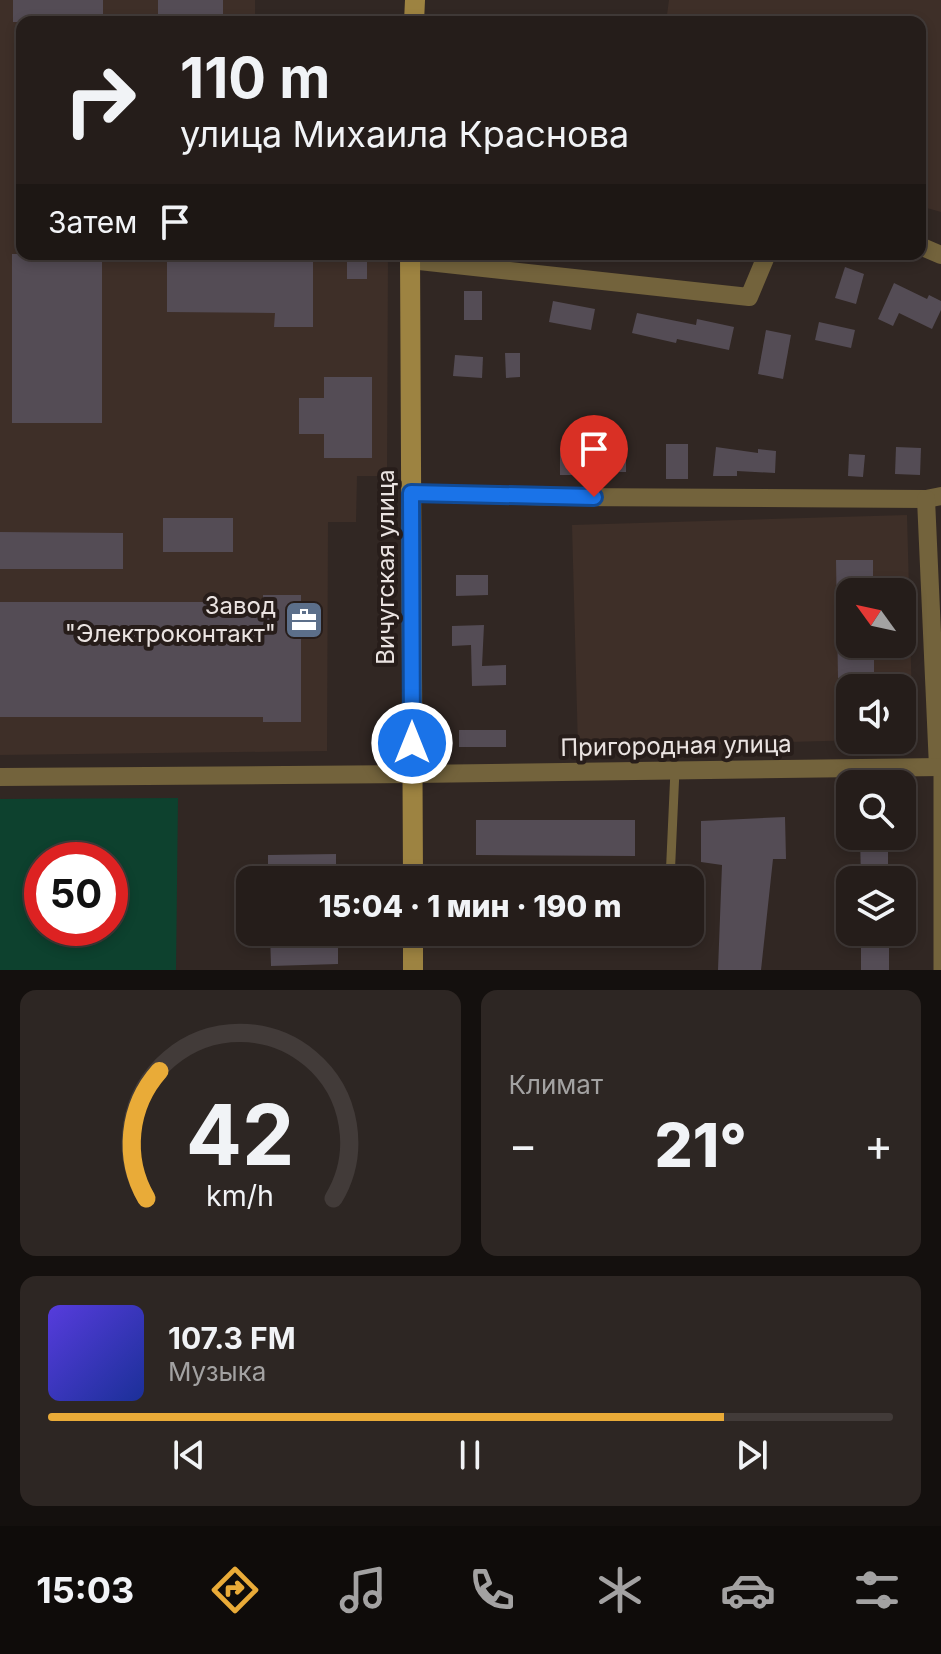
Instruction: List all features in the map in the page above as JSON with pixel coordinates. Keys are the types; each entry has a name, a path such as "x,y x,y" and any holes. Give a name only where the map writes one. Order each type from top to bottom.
{"main road":[{"name":"Вичугская улица","path":"410,260 413,866"},
{"path":"413,946 413,970"}],"street":[{"path":"435,260 749,297 764,260"},
{"path":"411,493 564,497 934,497 940,767"},
{"name":"Пригородная улица","path":"0,777 940,767"}],"lane":[{"path":"938,970 940,767"},
{"path":"671,866 675,770"}],"shaded area":[{"name":"Завод \"Электроконтакт\"","path":"0,0 255,0 255,16 16,16 16,260 388,260 387,476 357,476 356,522 328,522 327,751 0,755"},
{"path":"669,0 941,0 941,212 926,208 926,16 667,16"},
{"path":"907,515 909,578 836,578 836,658 911,658 911,674 836,674 836,741 578,748 572,525"}],"green space":[{"path":"178,798 176,970 0,970 0,799"}],"building":[{"path":"13,0 103,0 103,16 16,16 16,22 13,22"},
{"path":"158,0 223,0 223,16 158,16"},
{"path":"12,254 16,254 16,260 102,260 102,423 12,423"},
{"path":"167,260 313,260 313,327 274,327 275,313 167,312"},
{"path":"347,260 367,260 367,279 347,279"},
{"path":"845,267 864,274 856,304 835,298"},
{"path":"894,283 927,299 929,295 941,301 941,310 932,329 899,313 893,326 878,319"},
{"path":"464,291 482,291 482,320 464,320"},
{"path":"553,301 595,309 591,330 549,322"},
{"path":"637,313 696,325 697,319 734,327 729,350 632,333"},
{"path":"819,322 855,330 851,348 815,340"},
{"path":"766,330 791,335 783,379 758,374"},
{"path":"505,353 520,353 520,377 506,378"},
{"path":"455,355 483,357 482,378 453,376"},
{"path":"324,377 372,377 372,458 324,458 324,434 299,434 299,398 324,398"},
{"path":"607,441 626,441 626,472 607,472"},
{"path":"666,444 688,444 688,479 666,479"},
{"path":"716,447 758,453 758,449 776,451 775,473 737,471 737,476 713,476"},
{"path":"896,447 921,448 920,475 895,474"},
{"path":"560,450 580,450 580,475 560,475"},
{"path":"849,454 865,455 863,477 848,476"},
{"path":"163,518 233,518 233,552 163,552"},
{"path":"0,532 123,533 123,569 0,569"},
{"path":"836,560 873,560 873,578 836,578"},
{"path":"456,575 488,575 488,595 456,596"},
{"path":"263,595 301,595 301,722 263,722 263,717 0,717 0,602 263,602"},
{"path":"484,625 482,666 506,665 506,685 472,686 471,645 452,646 452,626"},
{"path":"838,658 874,658 874,674 838,674"},
{"path":"459,730 506,730 506,747 459,747"},
{"path":"785,817 786,859 773,859 761,970 718,970 722,865 701,862 701,821"},
{"path":"476,820 635,820 635,856 476,855"},
{"path":"860,850 888,850 888,866 861,866"},
{"path":"336,854 336,866 268,866 268,855"},
{"path":"270,946 338,946 338,964 271,966"},
{"path":"861,946 889,946 889,970 861,970"}],"place":[{"name":"Завод \"Электроконтакт\"","path":"304,620"}],"route":[{"path":"412,743 411,493 594,497"}]}
